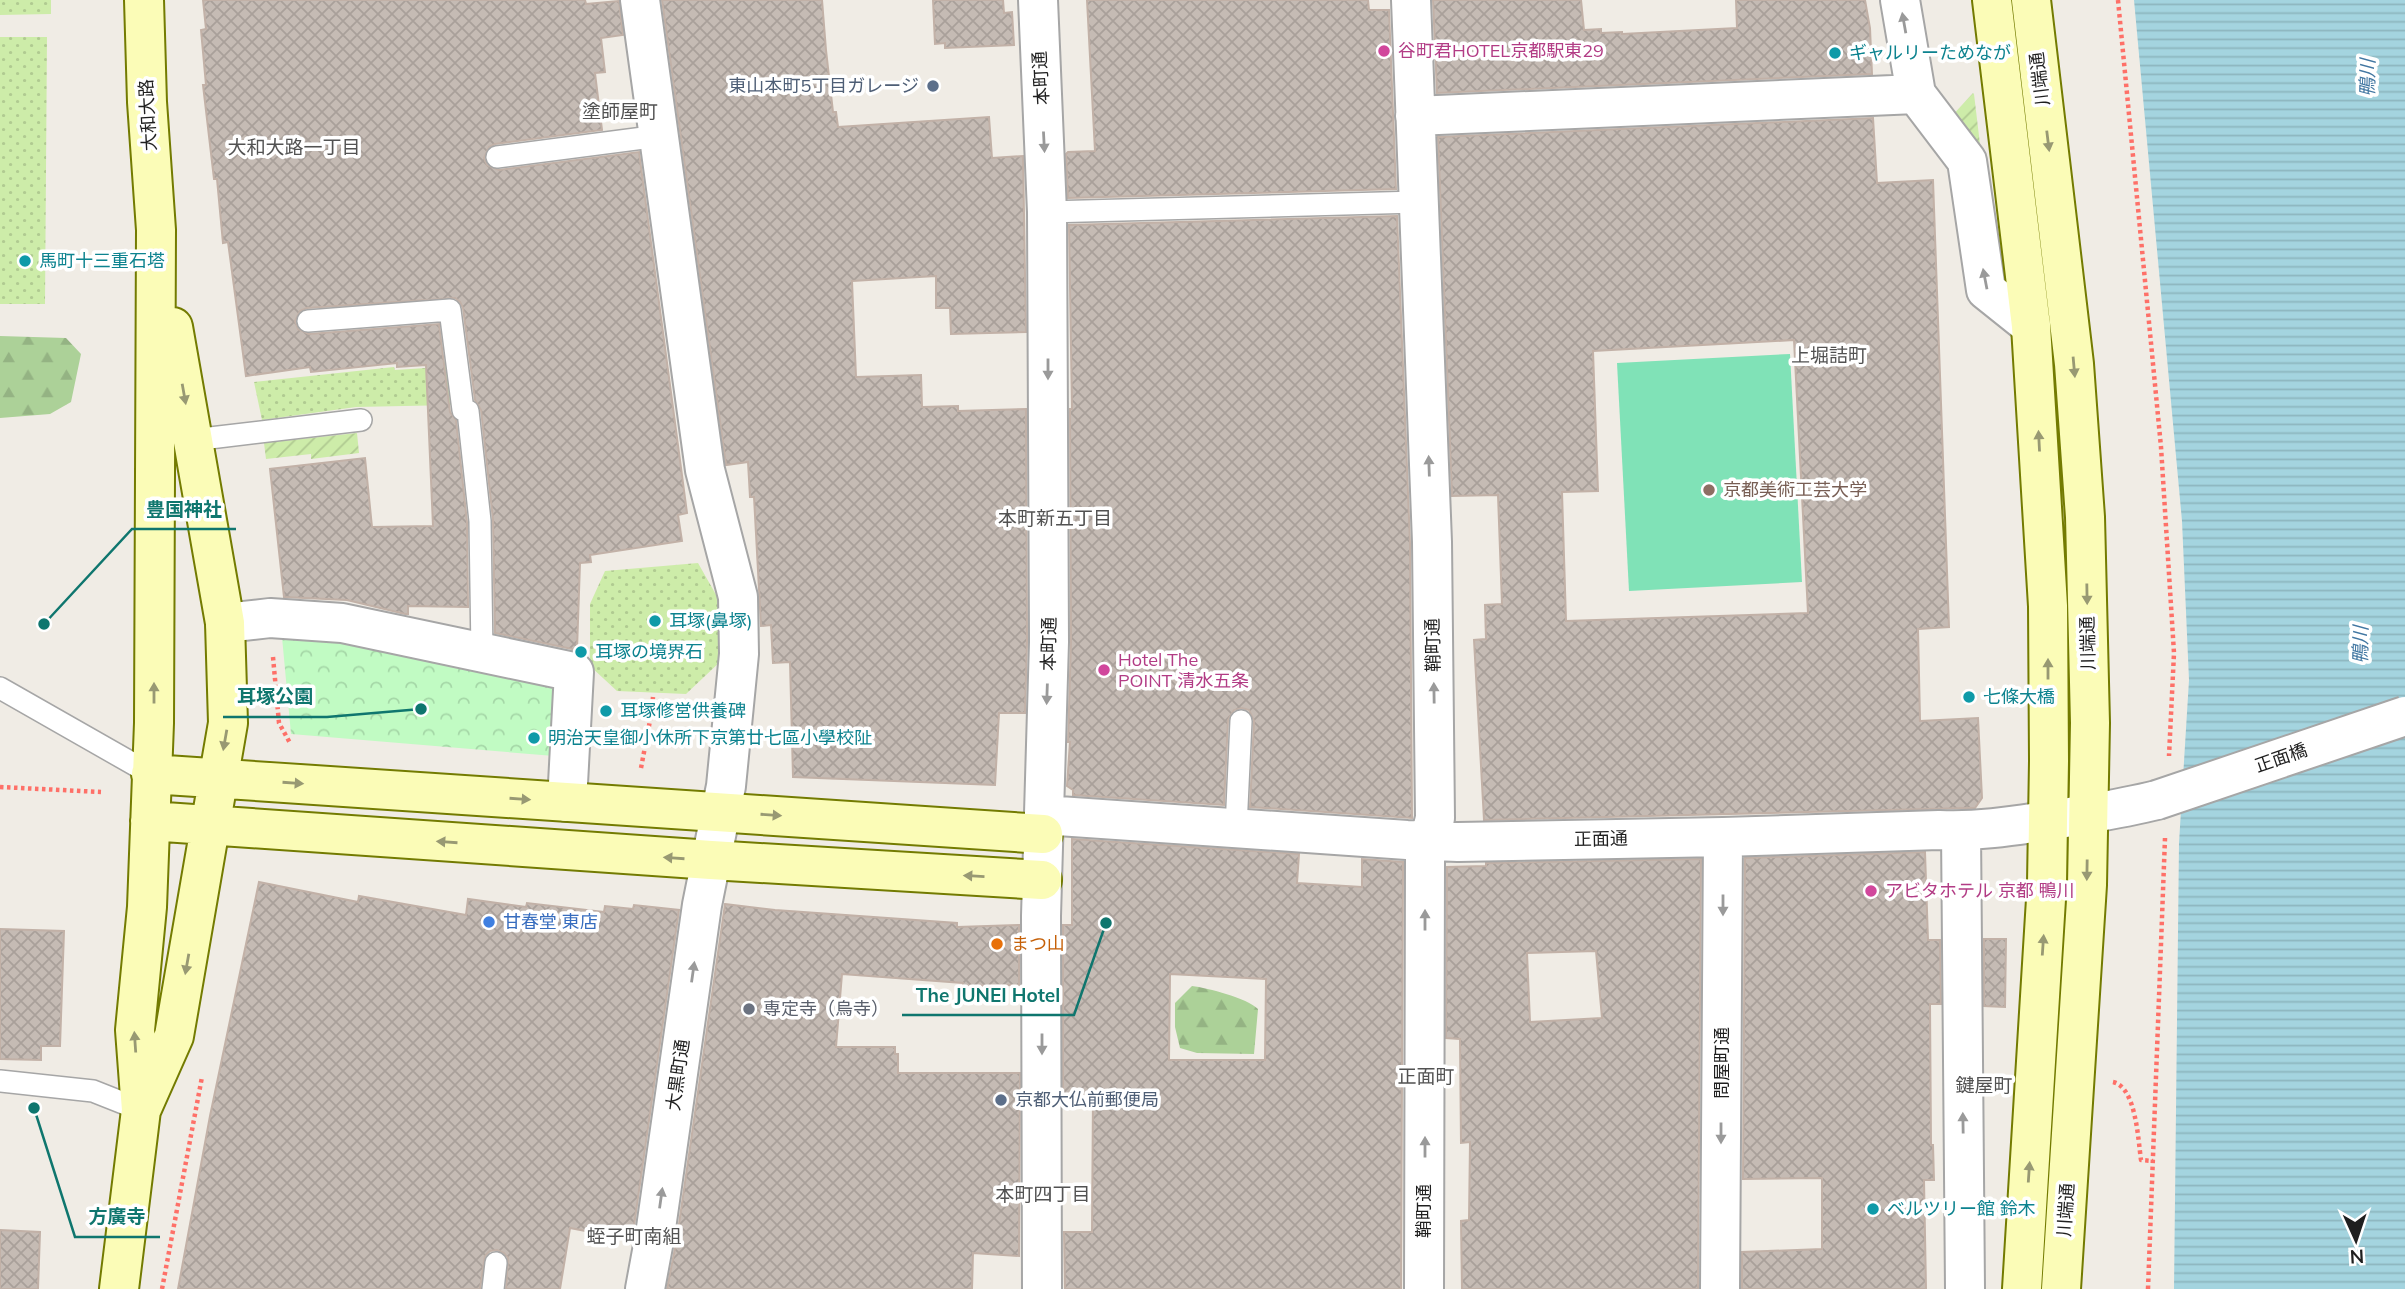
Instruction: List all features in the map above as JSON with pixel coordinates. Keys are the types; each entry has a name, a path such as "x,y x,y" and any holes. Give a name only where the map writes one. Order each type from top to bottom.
{"street":[{"name":"大和大路","path":"144,0 147,102 156,230"},
{"name":"大黒町通","path":"640,0 705,470 738,597 739,654 726,786 702,905 645,1289"},
{"name":"本町通","path":"1038,0 1047,212 1049,642 1042,880 1042,1289"},
{"name":"鞘町通","path":"1411,0 1432,542 1435,818 1425,859 1424,1289"},
{"path":"1900,0 1916,93 1967,161 1986,290 2031,326"},
{"path":"1992,0 2031,326 2048,606 2047,883 2022,1289"},
{"name":"川端通","path":"2031,0 2074,364 2085,517 2090,723 2087,885 2061,1289"},
{"path":"1415,116 1916,93"},
{"path":"141,1110 174,1036 228,723 226,623 156,230"},
{"path":"119,1289 141,1110 135,1030 147,907 154,710 156,230"},
{"path":"226,623 270,618 342,623 574,672 567,802"},
{"name":"正面橋","path":"2161,813 2405,716"},
{"path":"151,774 720,812 1043,825"},
{"name":"正面通","path":"1043,825 1236,828 1429,841 1961,831 2088,814 2161,813"},
{"path":"150,821 1042,880"},
{"path":"1961,831 1965,1289"},
{"name":"問屋町通","path":"1720,1289 1723,837"}],"lane":[{"path":"497,157 659,136"},
{"path":"1047,212 1418,202"},
{"path":"308,321 450,310 463,410 468,411 480,521 482,653"},
{"path":"193,440 361,420"},
{"path":"0,688 151,774"},
{"path":"1236,828 1241,721"},
{"path":"0,1081 93,1091 141,1110"},
{"path":"493,1289 496,1264"}],"path":[{"path":"2118,0 2161,447 2174,653 2169,760"},
{"path":"270,618 279,723 292,747"},
{"path":"642,763 653,697"},
{"path":"0,787 101,792"},
{"path":"2148,1289 2161,813"},
{"path":"2111,1082 2123,1087 2129,1097 2141,1160 2153,1161"}],"green space":[{"path":"0,0 51,0 51,14 0,15"},
{"path":"0,37 47,37 45,304 0,304"},
{"path":"1974,94 1982,161 1950,118"},
{"path":"0,336 66,338 81,354 71,402 50,414 0,418"},
{"path":"1790,354 1802,582 1629,591 1617,363"},
{"path":"450,361 453,405 356,407 262,420 254,382 394,367 395,370 426,368 426,364"},
{"path":"357,433 359,453 311,459 311,454 266,459 264,443"},
{"path":"698,563 719,600 722,660 686,694 617,691 590,666 590,604 605,571"},
{"path":"315,635 553,685 554,756 291,734 282,637"},
{"path":"1192,986 1237,997 1258,1009 1254,1054 1197,1053 1180,1048 1175,1027 1175,1003"}],"water":[{"name":"鴨川","path":"2134,0 2405,0 2405,1289 2174,1289 2179,843 2189,680 2182,521"}],"building":[{"path":"203,0 585,0 586,4 619,1 623,35 601,38 605,72 595,73 602,130 495,144 489,147 484,158 487,165 499,170 639,152 687,513 678,515 682,541 590,555 591,562 580,563 577,650 495,633 493,520 481,410 475,400 463,308 455,298 307,308 300,311 295,321 298,329 309,334 439,324 450,412 456,420 467,522 468,607 408,606 408,614 405,614 347,600 284,597 270,469 365,458 372,527 433,526 426,365 397,367 397,363 311,372 310,367 246,376 228,242 223,243 203,85 206,85 201,30 206,29"},
{"path":"662,0 822,0 833,112 836,112 838,127 989,117 992,158 1023,156 1026,332 951,334 950,308 936,308 936,276 852,281 856,377 921,375 922,407 958,406 958,411 1026,409 1025,713 999,713 995,785 793,777 790,662 773,663 771,625 761,626 754,497 750,497 748,462 726,465"},
{"path":"933,0 1003,0 1004,13 1012,12 1014,45 945,48 945,43 935,44"},
{"path":"1087,0 1368,0 1369,10 1389,10 1396,189 1068,198 1066,154 1095,151"},
{"path":"1433,0 1581,0 1584,30 1601,29 1601,33 1622,34 1737,28 1736,0 1865,0 1870,28 1872,74 1437,93"},
{"name":"京都美術工芸大学","path":"1873,118 1877,183 1933,180 1949,627 1918,629 1920,721 1978,718 1982,798 1975,808 1484,820 1474,640 1486,639 1485,605 1502,604 1498,495 1452,496 1438,137","holes":["1794,340 1808,613 1566,621 1562,492 1598,491 1593,351"]},
{"path":"1397,216 1410,543 1412,818 1250,807 1254,721 1249,710 1242,708 1234,710 1228,720 1224,805 1073,795 1073,790 1067,786 1070,742 1072,409 1069,225"},
{"path":"1072,839 1299,854 1297,883 1362,887 1362,859 1403,862 1401,1289 1065,1289 1064,1232 1092,1232 1093,1095 1063,1095 1063,925 1072,925","holes":["1170,974 1266,979 1265,1060 1169,1060"]},
{"path":"1925,852 1928,940 1940,940 1941,1004 1930,1004 1931,1145 1934,1180 1924,1180 1926,1289 1742,1289 1742,1252 1822,1249 1822,1178 1743,1179 1745,858"},
{"path":"1701,859 1698,1289 1462,1289 1461,1221 1469,1220 1470,1142 1461,1143 1460,1039 1446,1038 1447,867 1486,866 1486,863","holes":["1596,951 1602,1018 1530,1022 1527,953"]},
{"path":"259,882 358,902 359,896 466,915 468,899 526,907 527,903 604,912 605,906 633,909 634,905 679,910 632,1240 570,1228 560,1289 506,1289 508,1258 497,1250 490,1251 485,1256 480,1289 178,1289 210,1116"},
{"path":"725,904 957,923 957,927 1019,925 1019,985 963,986 963,983 842,974 836,1047 895,1047 895,1054 898,1054 898,1073 1020,1073 1019,1256 973,1253 972,1289 667,1289 677,1238"},
{"path":"0,929 64,931 60,1046 41,1046 41,1060 0,1059"},
{"path":"1984,939 2006,939 2005,1007 1984,1006"},
{"path":"0,1230 40,1232 38,1289 0,1289"}],"place":[{"name":"谷町君HOTEL京都駅東29","path":"1384,51"},
{"name":"ギャルリーためなが","path":"1835,53"},
{"name":"東山本町5丁目ガレージ","path":"933,86"},
{"name":"馬町十三重石塔","path":"25,261"},
{"name":"京都美術工芸大学","path":"1709,490"},
{"name":"耳塚(鼻塚)","path":"655,621"},
{"name":"豊国神社","path":"44,624"},
{"name":"耳塚の境界石","path":"581,652"},
{"name":"Hotel The POINT 清水五条","path":"1104,670"},
{"name":"七條大橋","path":"1969,697"},
{"name":"耳塚公園","path":"421,709"},
{"name":"耳塚修営供養碑","path":"606,711"},
{"name":"明治天皇御小休所下京第廿七區小學校阯","path":"534,738"},
{"name":"アビタホテル 京都 鴨川","path":"1871,891"},
{"name":"甘春堂 東店","path":"489,922"},
{"name":"The JUNEI Hotel","path":"1106,923"},
{"name":"まつ山","path":"997,944"},
{"name":"専定寺（烏寺）","path":"749,1009"},
{"name":"京都大仏前郵便局","path":"1001,1100"},
{"name":"方廣寺","path":"34,1108"},
{"name":"ベルツリー館 鈴木","path":"1873,1209"}],"district":[{"name":"塗師屋町","path":"620,111"},
{"name":"大和大路一丁目","path":"294,147"},
{"name":"上堀詰町","path":"1829,355"},
{"name":"本町新五丁目","path":"1055,518"},
{"name":"正面町","path":"1426,1076"},
{"name":"鍵屋町","path":"1984,1085"},
{"name":"本町四丁目","path":"1043,1194"},
{"name":"蛭子町南組","path":"634,1236"}]}
